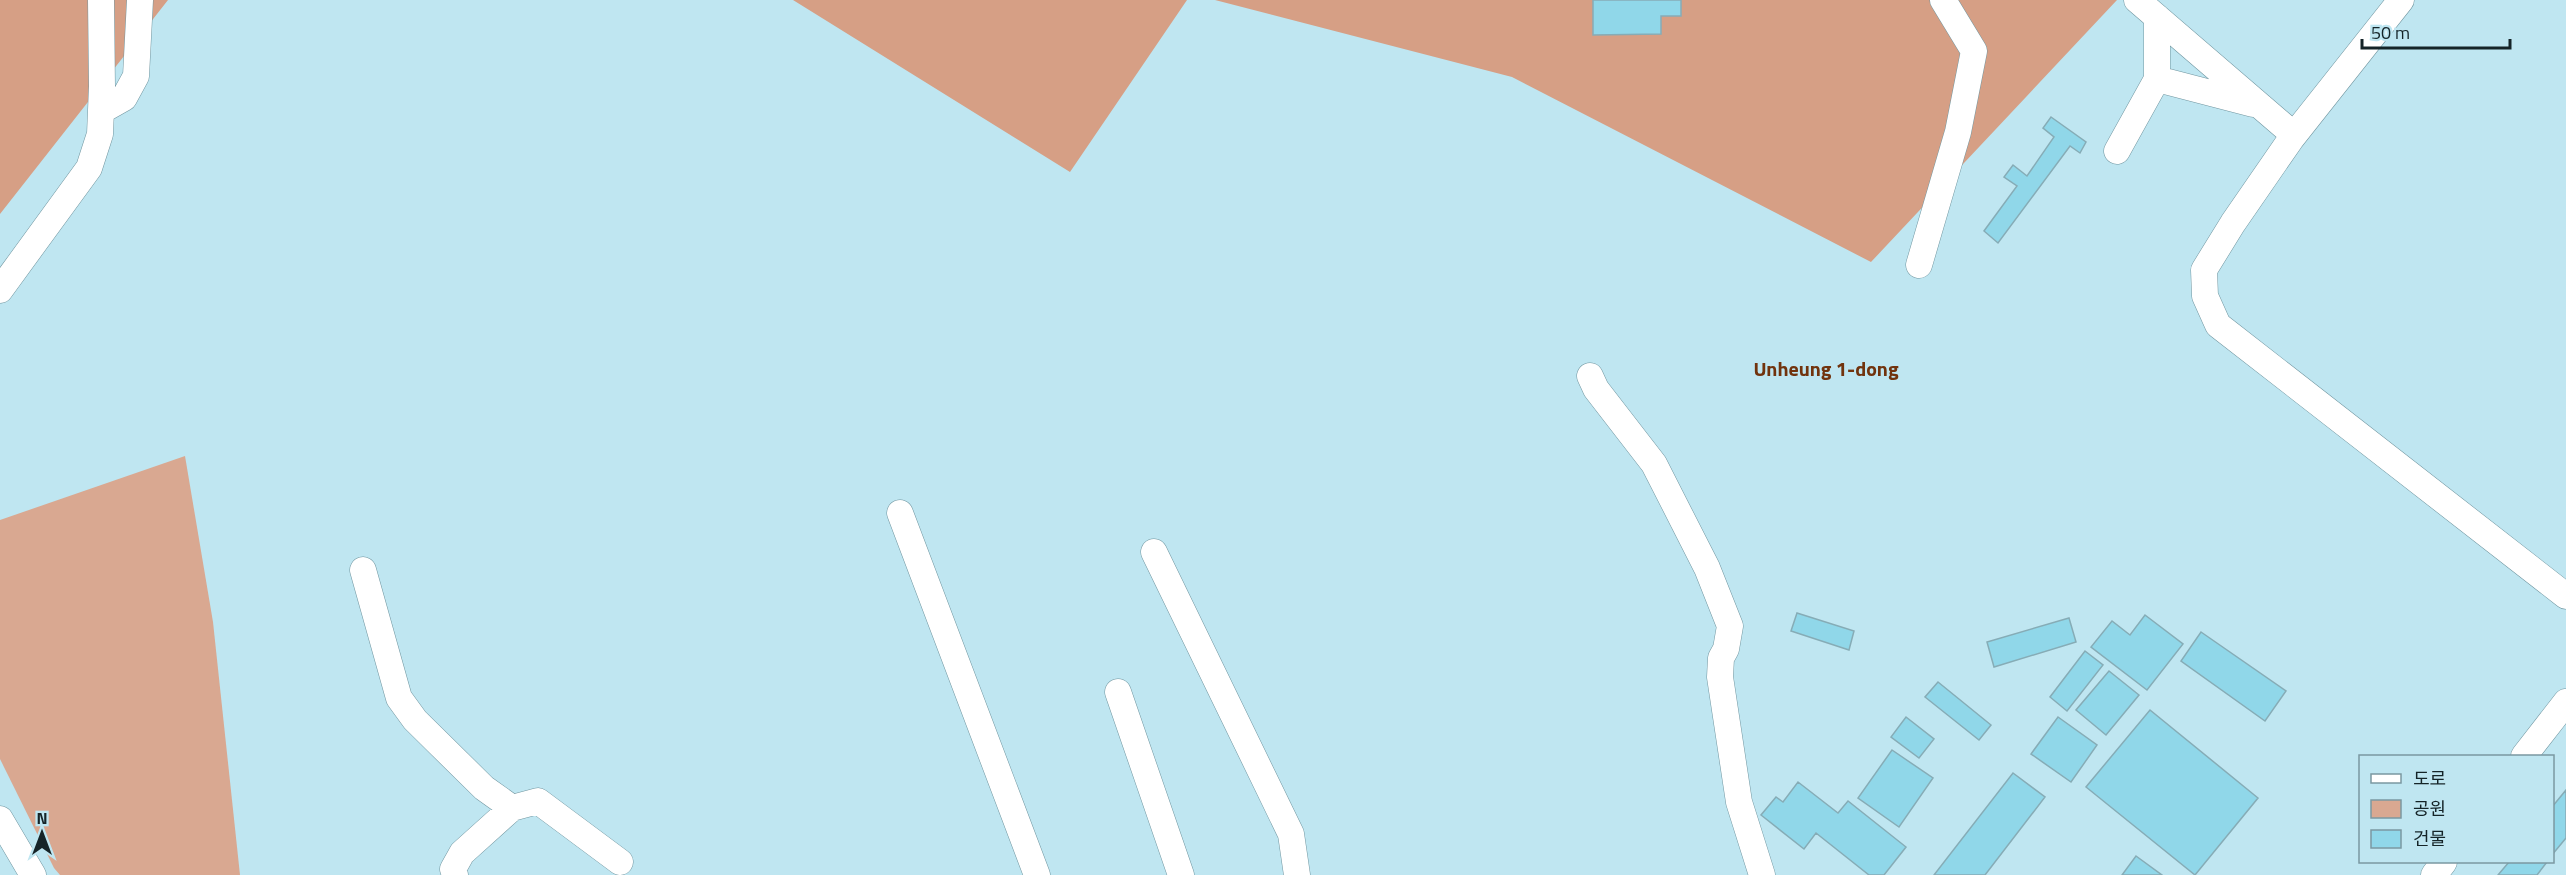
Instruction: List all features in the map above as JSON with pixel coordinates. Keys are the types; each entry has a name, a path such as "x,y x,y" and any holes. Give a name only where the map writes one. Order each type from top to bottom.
{"street":[{"path":"0,290 89,168 100,134 101,0"},
{"path":"101,111 124,98 136,76 140,0"},
{"path":"1919,265 1958,132 1974,51 1943,0"},
{"path":"2137,0 2294,135"},
{"path":"2401,0 2294,135 2233,223 2204,270 2205,296 2218,325 2566,596"},
{"path":"2116,150 2157,79 2157,17"},
{"path":"2157,79 2259,105"},
{"path":"1590,376 1602,397 1654,464 1707,568 1730,626 1726,649 1721,658 1720,677 1739,802 1762,875"},
{"path":"900,513 1037,875"},
{"path":"1154,552 1291,834 1297,875"},
{"path":"363,570 399,698 415,720 484,788 512,808"},
{"path":"1118,692 1181,875"},
{"path":"2525,755 2566,702"},
{"path":"455,875 453,869 462,853 512,808 538,801 620,862"},
{"path":"0,819 33,875"}],"green space":[{"path":"185,456 213,622 240,875 60,875 54,868 0,759 0,520"}],"shaded area":[{"path":"0,0 168,0 0,214"},
{"path":"793,0 1187,0 1070,172"},
{"path":"1215,0 2117,0 1871,262 1512,77"}],"building":[{"path":"1593,0 1681,0 1681,16 1661,16 1661,34 1593,35"},
{"path":"2051,117 2086,142 2080,153 2070,146 1998,243 1984,231 2017,186 2004,177 2013,165 2027,176 2054,137 2043,128"},
{"path":"1797,613 1854,631 1849,650 1791,631"},
{"path":"2145,615 2183,644 2147,690 2091,647 2112,621 2130,635"},
{"path":"2069,618 2076,642 1994,667 1987,642"},
{"path":"2201,632 2286,691 2265,721 2181,661"},
{"path":"2085,651 2103,665 2067,711 2050,697"},
{"path":"2109,671 2139,695 2106,735 2076,710"},
{"path":"1938,682 1991,725 1979,740 1925,697"},
{"path":"2150,710 2258,798 2195,875 2086,787"},
{"path":"1906,717 1934,739 1919,758 1891,737"},
{"path":"2058,717 2097,745 2071,782 2031,754"},
{"path":"1892,750 1933,778 1899,827 1858,798"},
{"path":"2013,773 2045,797 1985,875 1934,875"},
{"path":"1798,782 1838,813 1848,801 1906,847 1884,875 1869,875 1816,833 1804,849 1761,815 1776,797 1783,802"},
{"path":"2566,790 2566,838 2554,853 2554,805"},
{"path":"2136,856 2162,875 2122,875"},
{"path":"2508,863 2546,863 2537,875 2498,875"}],"district":[{"name":"Unheung 1-dong","path":"1826,368"}]}
